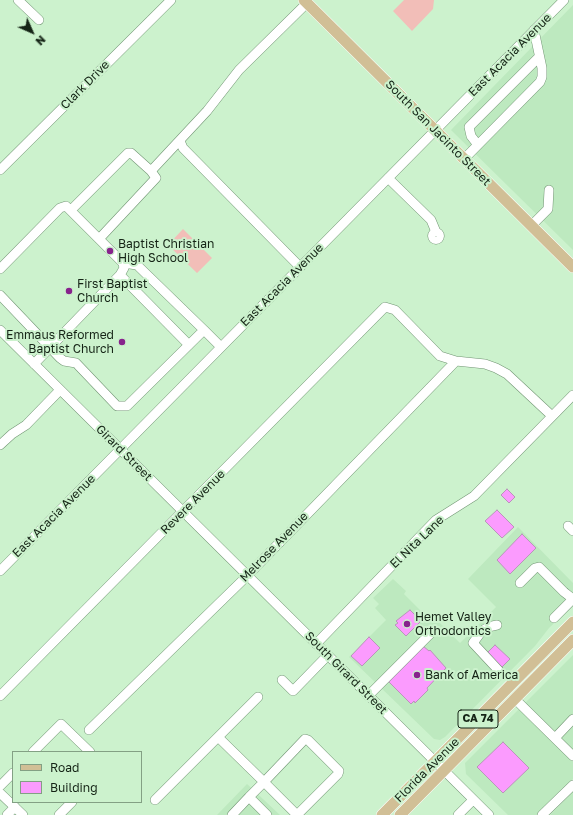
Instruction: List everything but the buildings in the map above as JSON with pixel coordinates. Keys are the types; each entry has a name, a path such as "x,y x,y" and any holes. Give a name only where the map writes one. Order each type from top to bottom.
{"main road":[{"name":"South San Jacinto Street","path":"305,2 573,267"},
{"name":"Florida Avenue","path":"382,815 573,622"},
{"name":"Florida Avenue","path":"400,815 573,640"}],"street":[{"path":"18,0 39,20"},
{"name":"Clark Drive","path":"0,170 171,0"},
{"name":"East Acacia Avenue","path":"0,569 564,0"},
{"path":"151,171 181,144 239,70 305,2"},
{"path":"464,159 540,82 542,77 534,30"},
{"path":"478,145 471,136 470,127 539,57"},
{"path":"181,144 300,267"},
{"path":"71,210 128,153 131,153 151,171 156,178 99,239"},
{"path":"388,178 431,220 436,232"},
{"path":"531,226 548,210 549,190"},
{"path":"0,269 60,208 66,206 123,263 137,265 220,347"},
{"path":"34,364 120,275 124,268 123,263"},
{"path":"120,275 189,345"},
{"path":"0,295 64,361 76,364 117,406 123,407 131,403 204,330"},
{"name":"Revere Avenue","path":"0,696 184,512 385,307 395,310 440,356 456,361"},
{"name":"Girard Street","path":"0,330 247,576"},
{"path":"456,361 485,364 507,374 552,416"},
{"name":"Melrose Avenue","path":"89,730 247,576 456,361"},
{"path":"0,445 12,434 26,425 60,390"},
{"name":"El Nita Lane","path":"316,644 436,520 474,496 573,395"},
{"path":"520,583 535,568 539,567 573,599 554,618"},
{"name":"South Girard Street","path":"247,576 444,771"},
{"path":"497,625 488,627 481,632 473,643 501,673"},
{"path":"368,696 431,633"},
{"path":"282,680 293,691 328,655"},
{"path":"155,800 258,698"},
{"path":"515,699 572,754"},
{"path":"555,738 573,719"},
{"path":"34,751 61,724 89,751"},
{"path":"219,738 264,782 297,815 338,774 339,771 308,740 306,740 264,782 232,815"},
{"path":"444,771 489,815"},
{"path":"0,786 12,774"},
{"path":"542,815 573,785"},
{"path":"0,793 23,815"},
{"path":"250,797 267,815"},
{"path":"458,815 473,800"},
{"path":"59,815 71,803"},
{"path":"7,815 15,807"}],"shaded area":[{"path":"404,0 434,0 433,9 412,31 393,11"},
{"path":"573,5 573,250 451,130"},
{"path":"183,229 212,258 197,273 168,245"},
{"path":"518,527 573,583 573,605 549,628 535,646 445,737 440,740 434,739 349,657 386,620 375,608 379,604 373,598 393,579 406,591 404,594 429,619 433,616 460,643 496,607 468,579"},
{"path":"573,655 573,779 537,815 508,815 466,774 465,763"},
{"path":"247,784 280,815 217,815"},
{"path":"573,792 573,815 550,815"}],"place":[{"name":"Baptist Christian High School","path":"110,251"},
{"name":"First Baptist Church","path":"69,291"},
{"name":"Emmaus Reformed Baptist Church","path":"122,342"},
{"name":"Hemet Valley Orthodontics","path":"407,624"},
{"name":"Bank of America","path":"417,675"}]}
